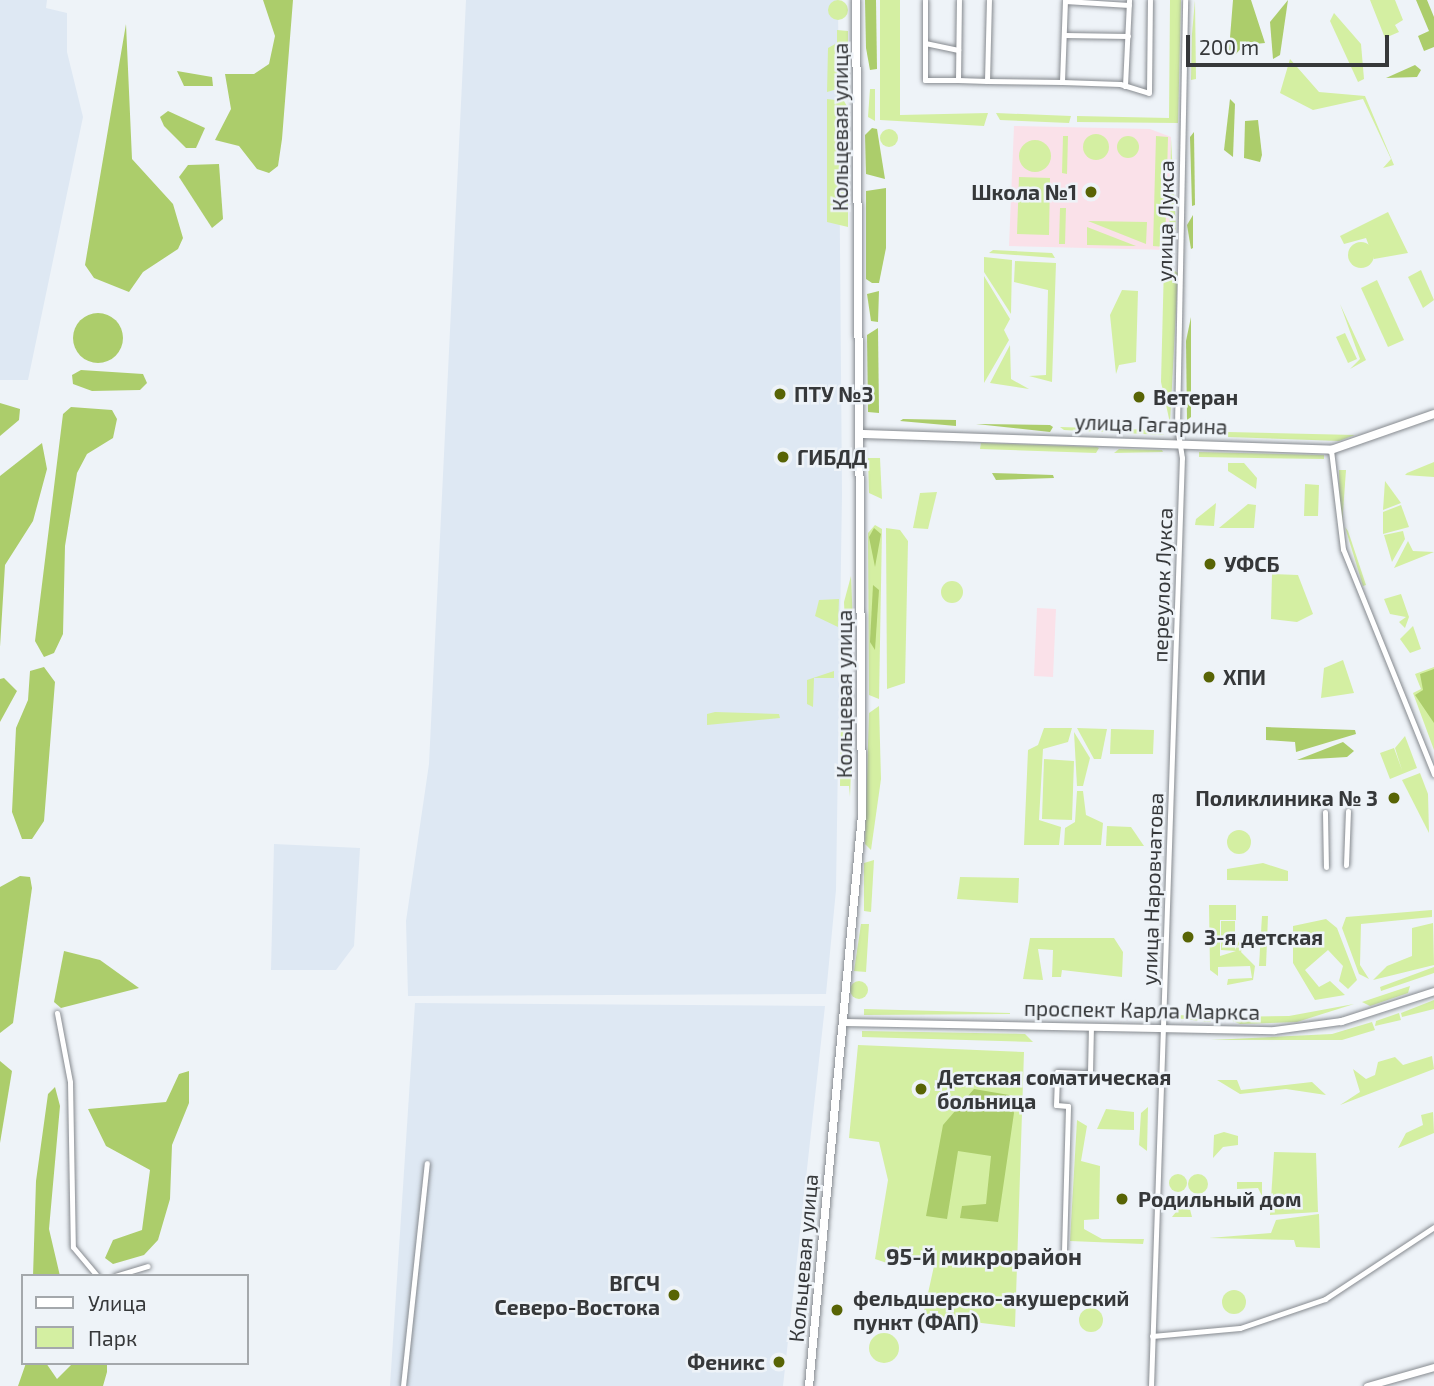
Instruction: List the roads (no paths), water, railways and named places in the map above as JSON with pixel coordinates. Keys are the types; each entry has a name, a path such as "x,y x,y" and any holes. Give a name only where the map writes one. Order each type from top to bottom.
{"main road":[{"name":"Кольцевая улица","path":"808,1386 862,815 856,0"},
{"name":"улица Гагарина","path":"860,434 1331,450 1434,414"}],"street":[{"path":"925,0 925,80 1062,82 1125,86 1149,93 1150,0"},
{"path":"958,80 959,0"},
{"path":"987,81 989,0"},
{"name":"улица Лукса","path":"1180,443 1185,0"},
{"path":"1062,82 1065,1 1129,3 1125,86"},
{"path":"1064,35 1128,36"},
{"path":"925,43 958,50"},
{"name":"переулок Лукса","path":"1173,729 1180,443"},
{"path":"1331,450 1343,549 1434,774"},
{"name":"улица Наровчатова","path":"1151,1386 1173,729"},
{"path":"1346,865 1348,811"},
{"path":"1325,812 1326,867"},
{"name":"проспект Карла Маркса","path":"844,1023 1162,1028 1309,1027 1434,990"},
{"path":"57,1013 70,1082 73,1247 95,1274"},
{"path":"1064,1251 1068,1106 1056,1105 1057,1072 1090,1073 1091,1027"},
{"path":"403,1386 428,1163"},
{"path":"1152,1336 1240,1328 1325,1298 1434,1227"},
{"path":"121,1274 147,1266"},
{"path":"1367,1386 1434,1367"}],"place":[{"name":"Школа №1","path":"1091,192"},
{"name":"ПТУ №3","path":"780,394"},
{"name":"Ветеран","path":"1139,397"},
{"name":"ГИБДД","path":"783,457"},
{"name":"УФСБ","path":"1210,564"},
{"name":"ХПИ","path":"1209,677"},
{"name":"Поликлиника № 3","path":"1394,798"},
{"name":"3-я детская","path":"1188,937"},
{"name":"Детская соматическая больница","path":"921,1089"},
{"name":"Родильный дом","path":"1122,1199"},
{"name":"ВГСЧ Северо-Востока","path":"674,1295"},
{"name":"фельдшерско-акушерский пункт (ФАП)","path":"837,1310"},
{"name":"Феникс","path":"779,1362"}],"district":[{"name":"95-й микрорайон","path":"984,1256"}]}
